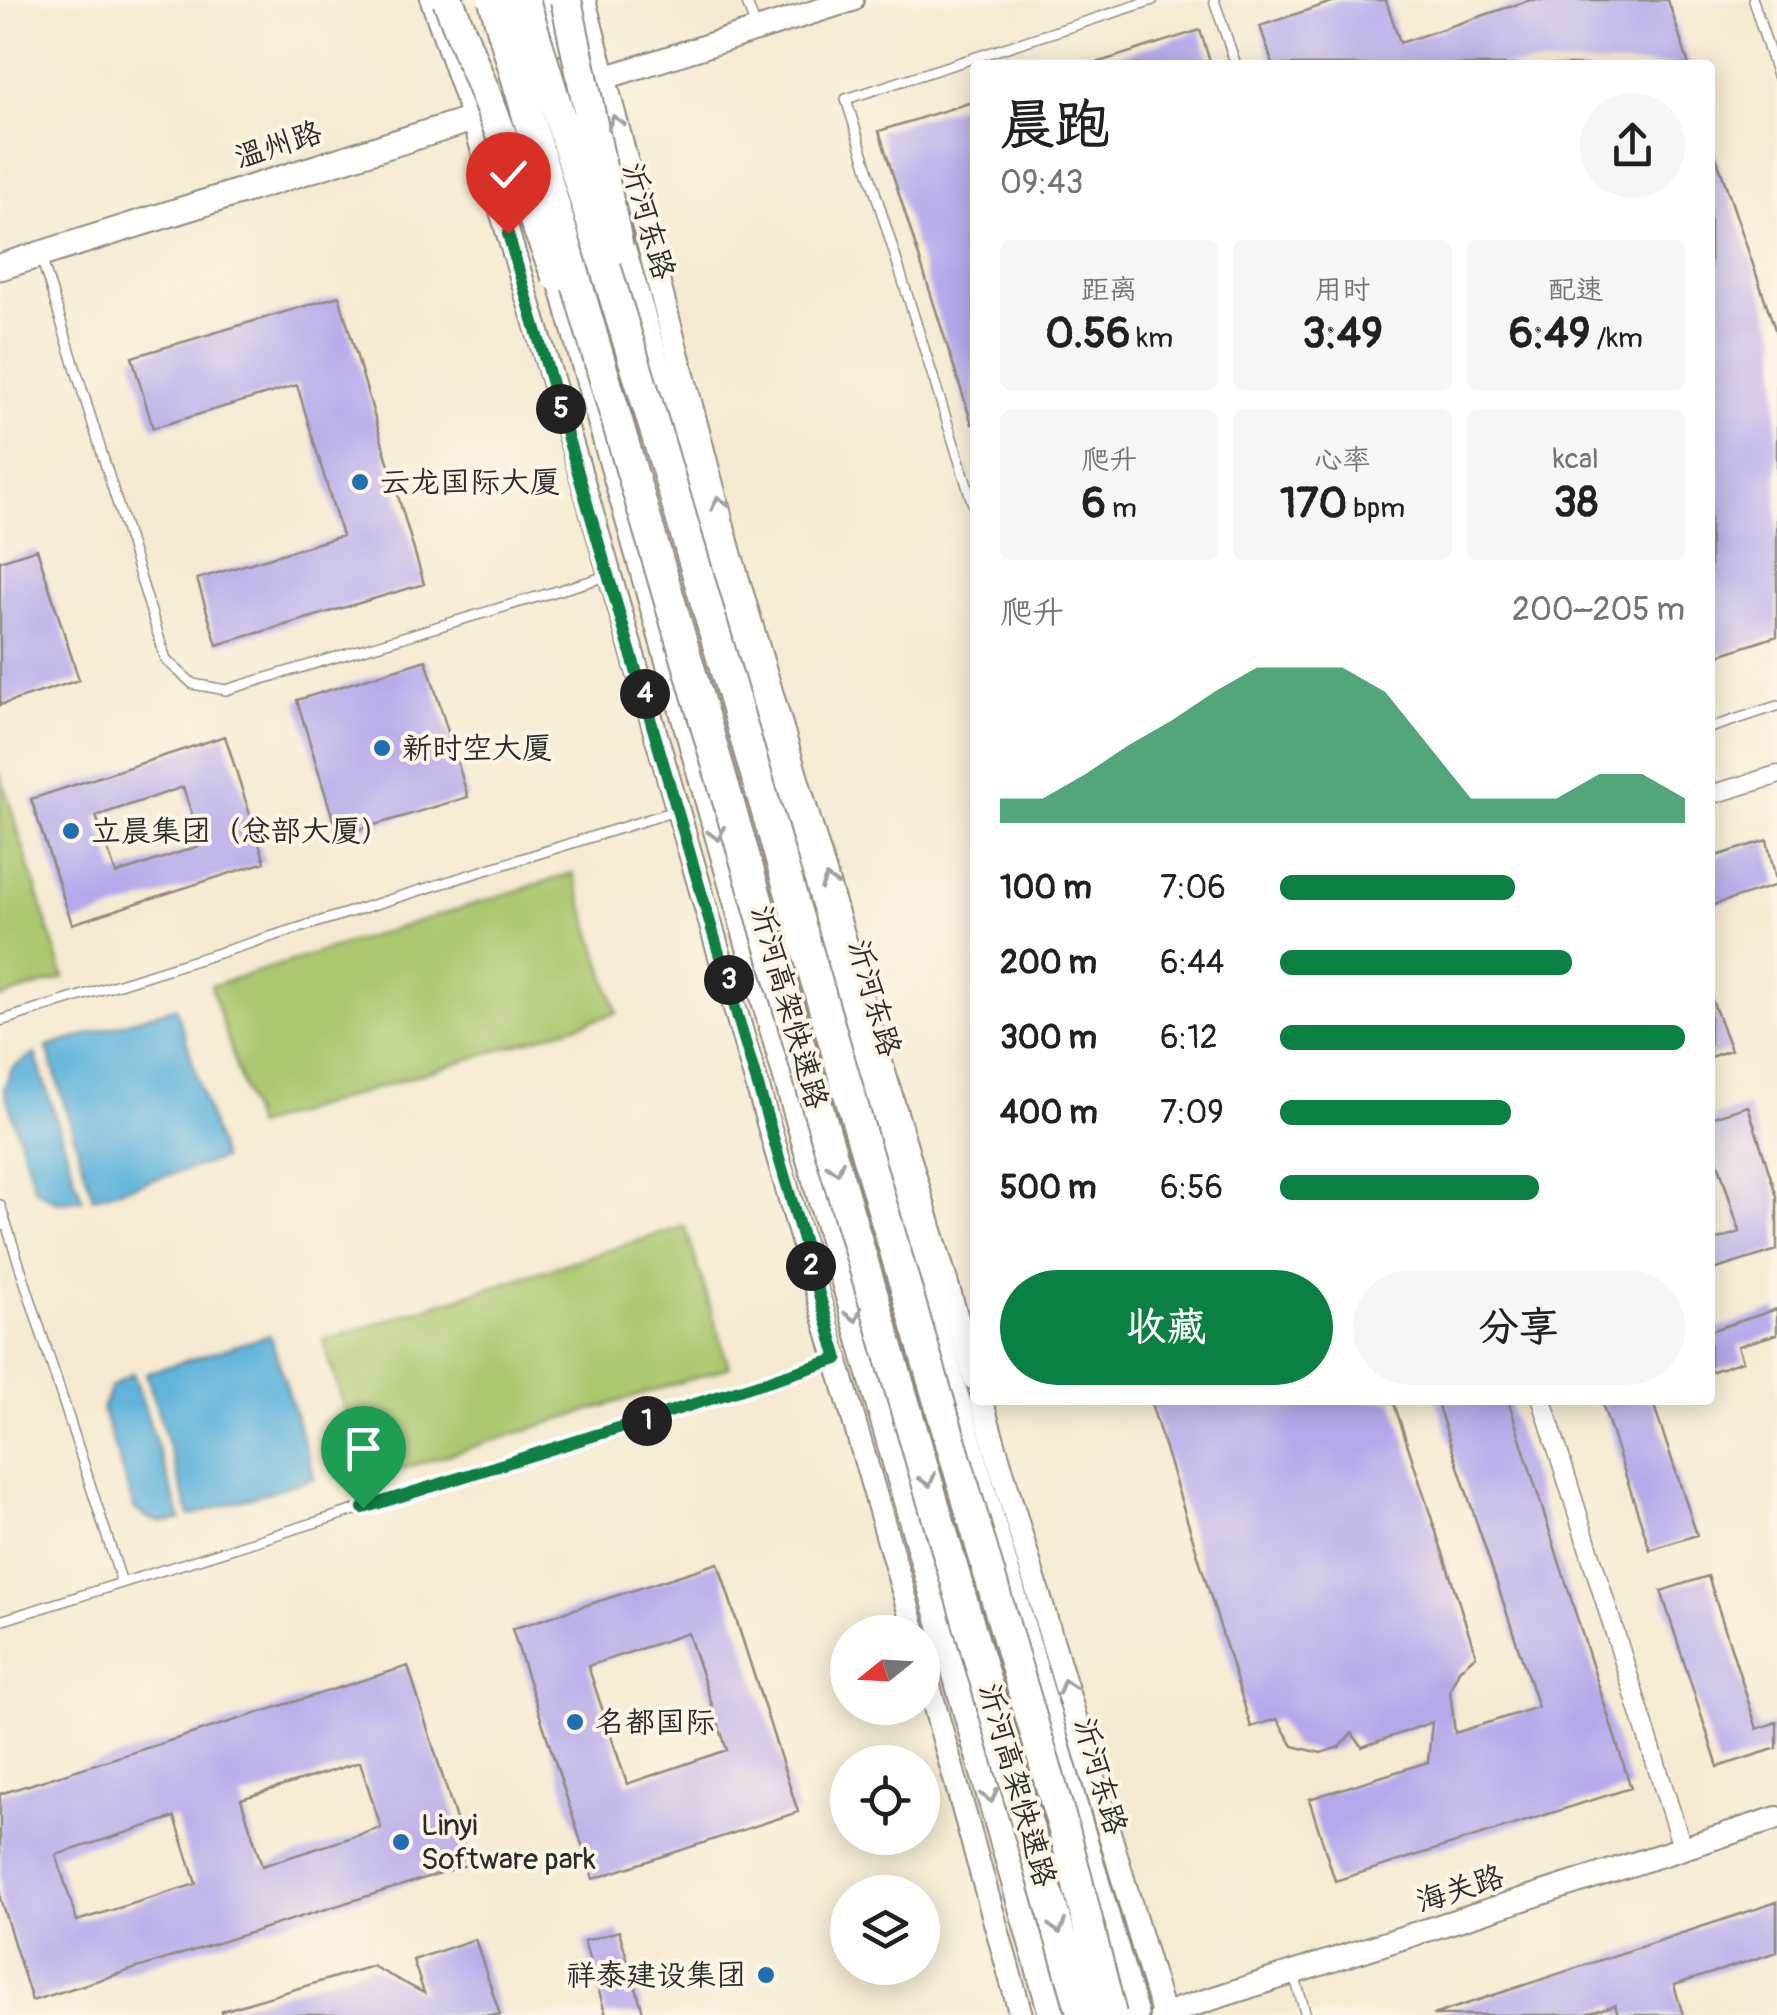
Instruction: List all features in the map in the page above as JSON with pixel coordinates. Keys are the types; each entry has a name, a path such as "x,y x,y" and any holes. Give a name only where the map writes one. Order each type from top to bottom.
{"highway":[{"path":"448,0 628,457"},
{"name":"沂河高架快速路","path":"494,0 1084,2015"},
{"name":"沂河高架快速路","path":"524,0 662,452 1066,1837 1111,2015"},
{"path":"566,0 662,452"}],"main road":[{"path":"478,0 1052,2015"},
{"name":"沂河东路","path":"550,0 1136,2015"},
{"name":"温州路","path":"0,267 575,87"},
{"path":"743,664 746,605"}],"street":[{"path":"432,0 473,118 680,810 909,1615"},
{"path":"584,0 746,605 970,1361"},
{"path":"575,87 852,0"},
{"path":"1715,794 1777,774"},
{"path":"982,1405 1163,2015"},
{"path":"1544,1405 1682,1847"},
{"path":"940,1725 1022,2015"},
{"name":"海关路","path":"1163,2015 1777,1818"}],"lane":[{"path":"746,0 757,30"},
{"path":"970,495 846,99 1154,0"},
{"path":"1214,0 1234,60"},
{"path":"1752,0 1777,76"},
{"path":"40,255 166,660 193,684 226,690 609,576"},
{"path":"1715,726 1777,706"},
{"path":"0,1021 680,810"},
{"path":"0,1205 122,1583"},
{"path":"0,1621 838,1359"},
{"path":"1294,1974 1306,2015"}],"green space":[{"path":"0,773 64,978 0,998"},
{"path":"573,873 617,1013 255,1126 211,986"},
{"path":"685,1226 729,1367 367,1480 323,1340"}],"water":[{"path":"176,1007 222,1159 93,1198 47,1047"},
{"path":"35,1054 82,1200 56,1202 35,1189 4,1089 13,1067"},
{"path":"270,1335 315,1478 190,1516 146,1373"},
{"path":"133,1373 181,1519 156,1521 134,1508 102,1409 111,1387"}],"building":[{"path":"1338,0 1386,0 1400,43 1530,0 1668,0 1687,60 1271,60 1260,26"},
{"path":"1200,30 1209,60 1105,60"},
{"path":"970,103 970,418 879,131"},
{"path":"1715,154 1777,335 1777,636 1715,656"},
{"name":"云龙国际大厦","path":"339,296 424,584 217,645 197,579 342,536 297,385 153,428 132,357"},
{"path":"37,549 79,680 0,705 0,561"},
{"name":"新时空大厦","path":"426,660 468,797 338,836 297,700"},
{"name":"立晨集团（总部大厦）","path":"225,736 265,862 72,924 31,799","holes":["183,787 202,845 116,874 96,816"]},
{"path":"1767,840 1777,885 1715,904 1715,856"},
{"path":"1715,1008 1731,1050 1715,1055"},
{"path":"1748,1106 1777,1197 1777,1250 1715,1269 1715,1240 1740,1232 1715,1153 1715,1116"},
{"path":"1777,1309 1777,1334 1738,1346 1743,1361 1715,1370 1715,1329"},
{"path":"1152,1405 1395,1405 1476,1655 1459,1670 1450,1690 1455,1733 1538,1707 1438,1405 1510,1405 1631,1788 1335,1881 1309,1799 1428,1762 1432,1722 1362,1747 1352,1733 1340,1747 1321,1753 1293,1746 1277,1719 1251,1727"},
{"path":"1603,1405 1654,1405 1697,1535 1650,1550"},
{"name":"名都国际","path":"718,1563 798,1812 593,1879 512,1629","holes":["688,1633 727,1750 627,1784 588,1666"]},
{"path":"1708,1576 1757,1729 1777,1722 1777,1748 1718,1767 1661,1591"},
{"name":"Linyi Software park","path":"408,1666 470,1864 32,2001 0,1898 0,1794","holes":["360,1762 381,1828 262,1866 241,1799","175,1817 196,1884 77,1921 56,1855"]},
{"path":"1777,1902 1777,1952 1674,1985 1683,2015 1618,2015 1615,2005 1583,2015 1433,2015"},
{"path":"619,1931 644,2015 606,2015 584,1941"},
{"path":"475,1939 500,2015 222,2015 222,2011 372,1966 424,1993 413,1960"}],"place":[{"name":"云龙国际大厦","path":"360,482"},
{"name":"新时空大厦","path":"382,748"},
{"name":"立晨集团（总部大厦）","path":"71,831"},
{"name":"名都国际","path":"575,1722"},
{"name":"Linyi Software park","path":"401,1842"},
{"name":"祥泰建设集团","path":"766,1975"}],"route":[{"path":"363,1508 838,1359 508,234"}]}
